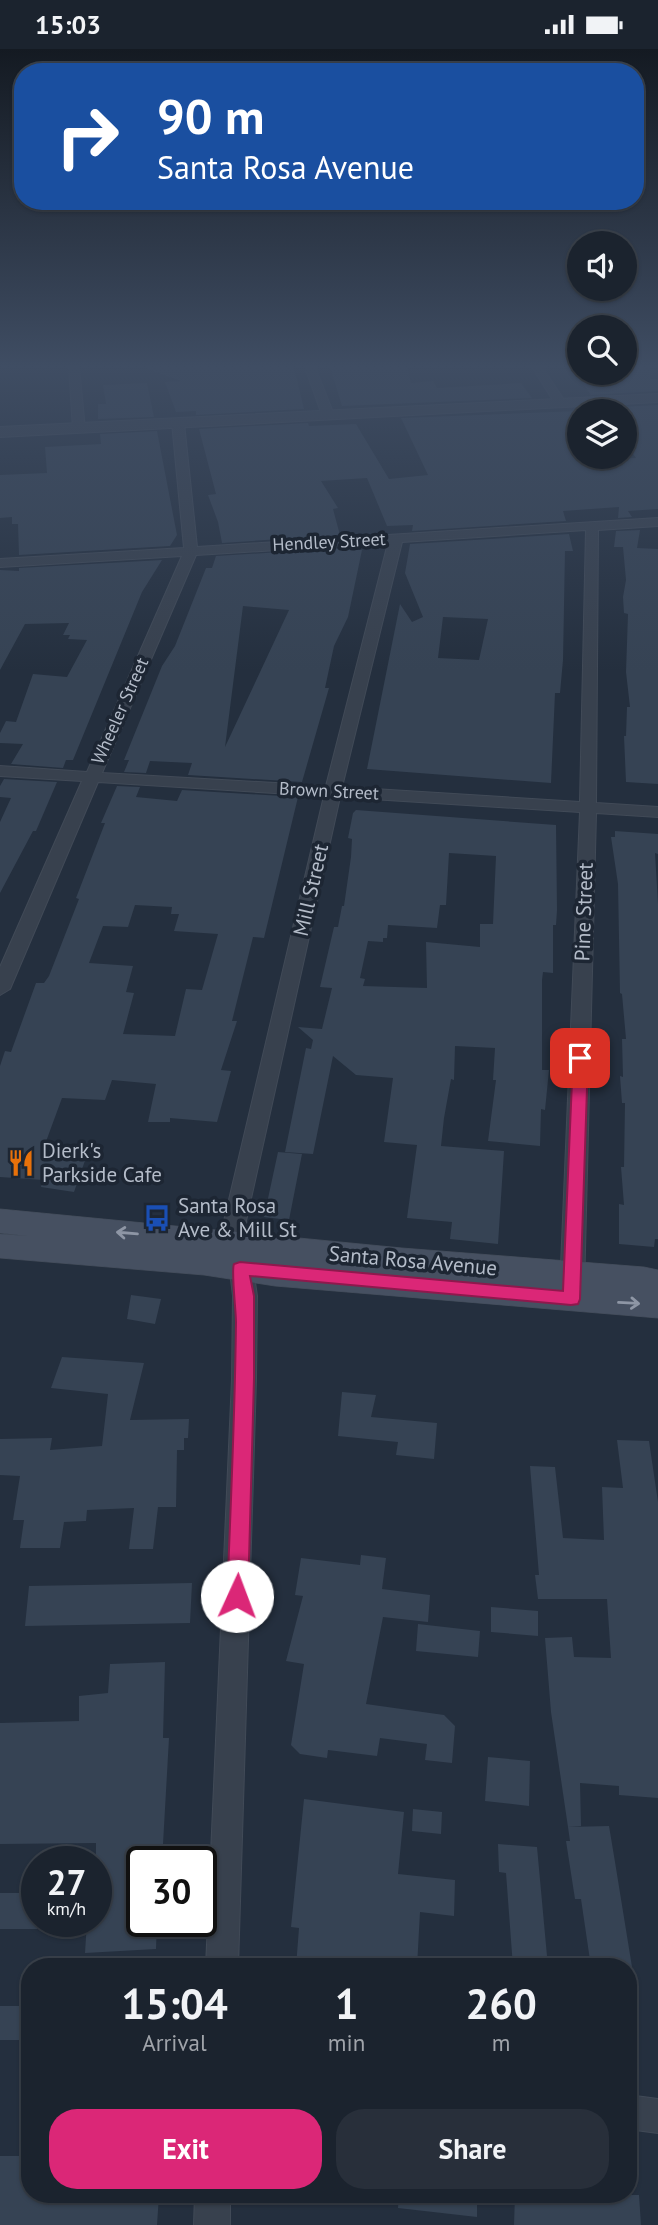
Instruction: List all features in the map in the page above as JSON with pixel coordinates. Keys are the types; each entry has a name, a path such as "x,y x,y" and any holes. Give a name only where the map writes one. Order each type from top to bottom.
{"main road":[{"name":"Santa Rosa Avenue","path":"0,1221 239,1256 572,1287 658,1305"},
{"name":"Santa Rosa Avenue","path":"0,1246 204,1262 239,1256"},
{"name":"Santa Rosa Avenue","path":"572,1287 644,1280 658,1283"}],"street":[{"name":"Wheeler Street","path":"0,989 191,550 183,469"},
{"name":"Hendley Street","path":"0,563 658,522"},
{"name":"Pine Street","path":"572,1287 587,807 592,526"},
{"name":"Mill Street","path":"222,1958 243,1448 245,1296 235,1221 333,792 396,538"},
{"name":"Brown Street","path":"0,771 658,812"},
{"path":"637,2113 658,2116"},
{"path":"212,2225 213,2203"}],"building":[{"path":"47,469 164,469 177,535 170,546 19,555 18,524 12,524 12,517 0,518 0,475 47,473"},
{"path":"209,469 383,469 389,479 428,475 425,469 658,469 658,509 628,511 632,517 618,518 619,507 563,511 566,521 412,531 413,525 387,526 367,478 321,481 338,508 333,509 340,535 222,543 208,495 216,494"},
{"path":"640,530 637,548 658,549 658,784 626,782 624,736 627,707 630,707 626,672 628,614 624,613 626,580 623,547 614,547 616,531"},
{"path":"569,534 573,551 565,551 563,660 560,693 555,693 551,783 367,769 400,604 412,622 423,617 405,573 410,544","holes":["443,617 488,619 479,660 438,658"]},
{"path":"344,548 362,550 348,617 334,646 325,688 329,688 302,782 188,775 192,763 150,761 146,773 124,772 129,760 124,760 162,666 175,646 206,568 212,568 216,556","holes":["243,606 289,610 225,747"]},
{"path":"162,560 142,592 73,760 66,760 63,768 11,764 23,744 0,743 0,733 6,721 16,722 33,674 67,677 87,640 68,639 70,635 63,635 69,623 25,624 0,670 0,570 19,571 19,568"},
{"path":"4,779 57,782 36,831 33,831 0,893 0,822 11,798 0,797 0,786"},
{"path":"117,786 140,787 136,797 177,801 182,790 298,797 264,938 253,937 232,1021 237,1021 221,1070 231,1071 217,1122 170,1118 170,1122 148,1122 156,1084 112,1080 105,1100 62,1098 44,1147 88,1152 74,1192 41,1187 43,1180 0,1177 0,1066 5,1051 11,1052 36,983 44,983 49,976 105,823 101,823","holes":["135,905 172,907 171,914 179,914 174,931 218,934 202,990 186,989 175,1036 123,1034 134,993 126,992 133,966 89,963 103,926 128,927"]},
{"path":"356,810 556,825 557,910 556,925 553,925 553,973 543,972 542,980 542,1070 549,1070 545,1110 541,1109 540,1146 488,1141 496,1080 493,1080 495,1048 455,1046 454,1080 451,1079 444,1118 441,1146 504,1151 498,1244 450,1239 452,1222 407,1218 417,1145 384,1142 393,1078 356,1075 333,1056 313,1154 285,1152 306,1048 311,1049 313,1040 298,1027 322,1029 332,988 320,987 334,927 338,927 344,906 351,857 352,839 348,838","holes":["449,853 496,856 493,924 480,924 480,947 426,942 427,988 363,986 365,979 360,978 368,941 383,942 383,938 387,938 388,925 437,928 440,905 446,905"]},
{"path":"615,831 658,834 658,854 655,853 658,904 658,1239 655,1239 654,1247 619,1244 619,1204 624,1205 621,1167 624,1167 625,1103 622,1103 620,1076 623,1077 622,1039 626,1039 620,993 618,884 611,837 615,837"},
{"path":"278,1152 302,1154 289,1220 264,1217"},
{"path":"131,1295 161,1299 155,1324 127,1319"},
{"path":"62,1357 144,1363 130,1420 189,1419 184,1450 177,1450 176,1507 158,1507 153,1549 129,1549 134,1508 87,1510 86,1521 64,1522 60,1548 20,1548 24,1520 13,1520 20,1476 0,1475 0,1439 52,1438 50,1450 102,1446 108,1394 51,1388"},
{"path":"342,1392 376,1395 371,1417 437,1423 434,1459 396,1455 398,1442 338,1436"},
{"path":"617,1440 649,1441 658,1502 658,1798 619,1795 619,1786 580,1783 581,1826 568,1827 551,1712 545,1638 572,1637 574,1657 611,1658 607,1599 538,1599 535,1575 539,1575 530,1466 555,1467 563,1538 604,1540 602,1487 623,1488"},
{"path":"361,1555 386,1558 382,1589 430,1595 428,1622 383,1617 366,1704 444,1715 455,1726 452,1763 425,1760 427,1744 380,1738 377,1756 328,1750 327,1758 300,1754 291,1745 304,1664 286,1661 303,1596 295,1595 301,1558 360,1565"},
{"path":"192,1583 190,1623 25,1626 29,1586"},
{"path":"491,1607 538,1611 538,1636 491,1632"},
{"path":"418,1624 480,1631 478,1657 416,1651"},
{"path":"165,1662 163,1738 169,1738 163,1846 126,1846 126,1937 156,1937 156,1949 85,1953 86,1937 112,1937 112,1846 96,1846 96,1843 0,1844 0,1723 79,1721 79,1696 108,1693 110,1664"},
{"path":"488,1757 530,1761 529,1806 485,1801"},
{"path":"304,1799 404,1812 398,1874 455,1880 454,1916 420,1912 417,1958 297,1958 299,1928 291,1927"},
{"path":"413,1809 442,1812 441,1834 412,1831"},
{"path":"609,1826 631,1958 590,1958 581,1899 575,1899 566,1841 570,1841 568,1827"},
{"path":"498,1844 537,1847 547,1958 512,1958 506,1873 499,1872"},
{"path":"0,1893 21,1893 21,1929 0,1929"},
{"path":"0,2006 21,2006 21,2040 0,2040"},
{"path":"0,2156 21,2156 21,2203 158,2203 157,2225 0,2225"},
{"path":"639,2195 641,2225 514,2225 515,2203 637,2203"},
{"path":"398,2203 477,2203 477,2217 398,2208"}],"place":[{"name":"Dierk's Parkside Cafe","path":"21,1163"},
{"name":"Santa Rosa Ave & Mill St","path":"157,1218"}],"route":[{"path":"237,1596 245,1296 240,1268 571,1299 575,1252 580,1058"}]}
